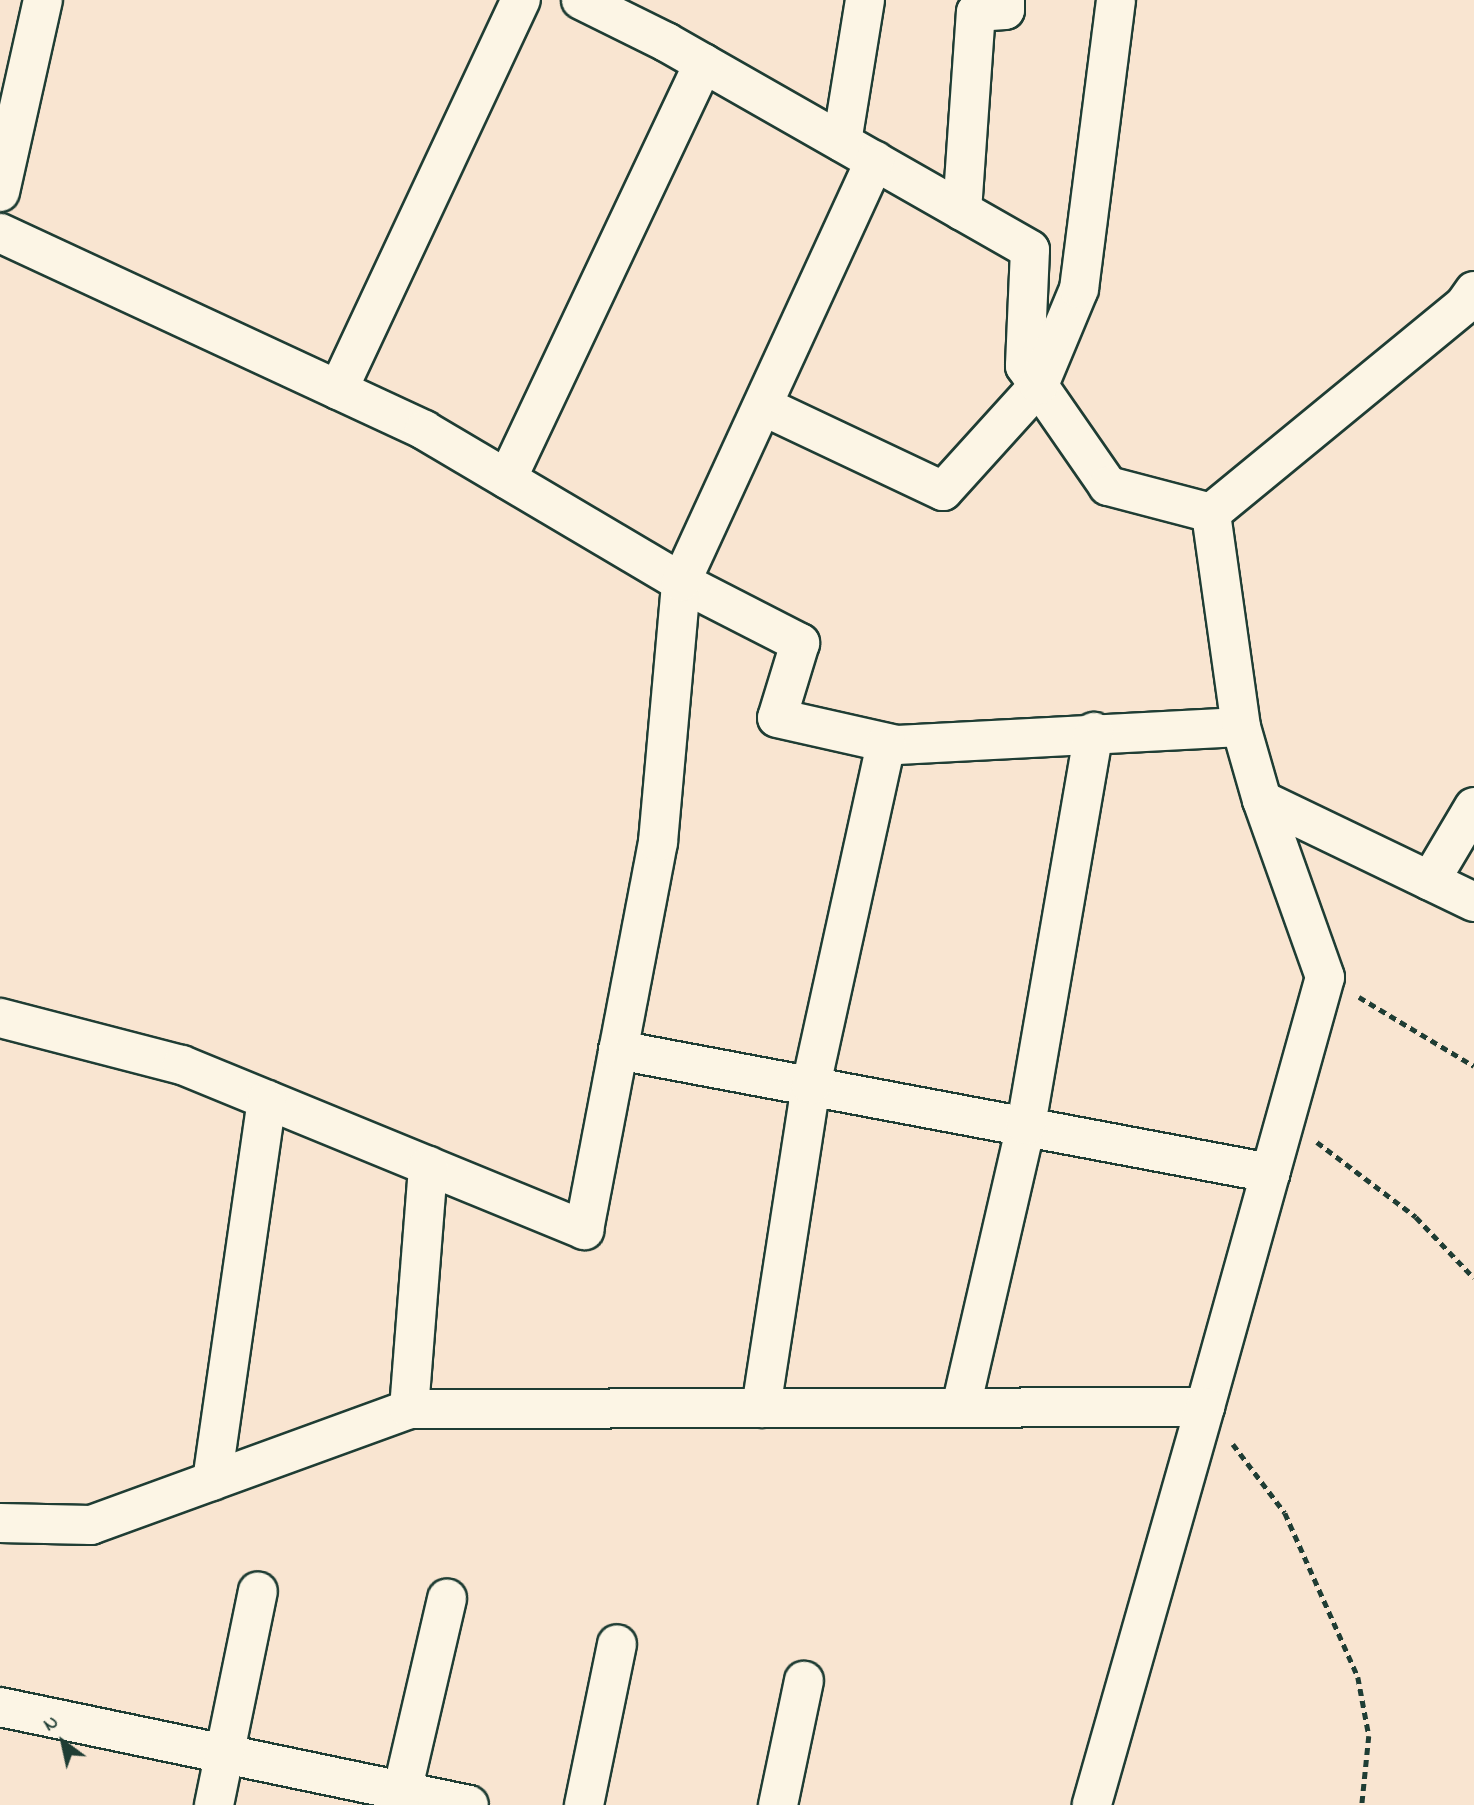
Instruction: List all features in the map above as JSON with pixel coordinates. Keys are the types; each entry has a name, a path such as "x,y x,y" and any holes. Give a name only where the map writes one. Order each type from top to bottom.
{"street":[{"path":"0,192 43,0"},
{"path":"338,390 521,0"},
{"path":"581,0 704,63 1030,250 1025,366 1108,486 1211,513"},
{"path":"842,142 865,0"},
{"path":"962,211 976,12 1005,10 1005,0"},
{"path":"763,406 943,491 1039,385 1079,289 1116,0"},
{"path":"507,479 704,63"},
{"path":"0,1018 182,1065 584,1230 658,842 681,582 875,161"},
{"path":"0,233 424,430 681,582 800,643 777,718 886,743 1241,727"},
{"path":"1211,513 1471,301"},
{"path":"1092,1805 1325,977 1262,800 1241,727 1211,513"},
{"path":"961,1407 1026,1125 1094,732"},
{"path":"761,1408 811,1086 886,743"},
{"path":"1262,800 1474,902"},
{"path":"1430,881 1474,807"},
{"path":"618,1050 1270,1173"},
{"path":"212,1480 267,1100"},
{"path":"409,1409 428,1166"},
{"path":"0,1523 91,1525 409,1409 1205,1407"},
{"path":"214,1805 258,1591"},
{"path":"401,1798 447,1599"},
{"path":"584,1805 617,1644"},
{"path":"778,1805 804,1681"},
{"path":"0,1707 226,1753 401,1798 469,1805"}],"path":[{"path":"1325,977 1474,1066"},
{"path":"1285,1119 1416,1217 1474,1278"},
{"path":"1205,1407 1285,1513 1358,1677 1369,1736 1362,1805"}]}
